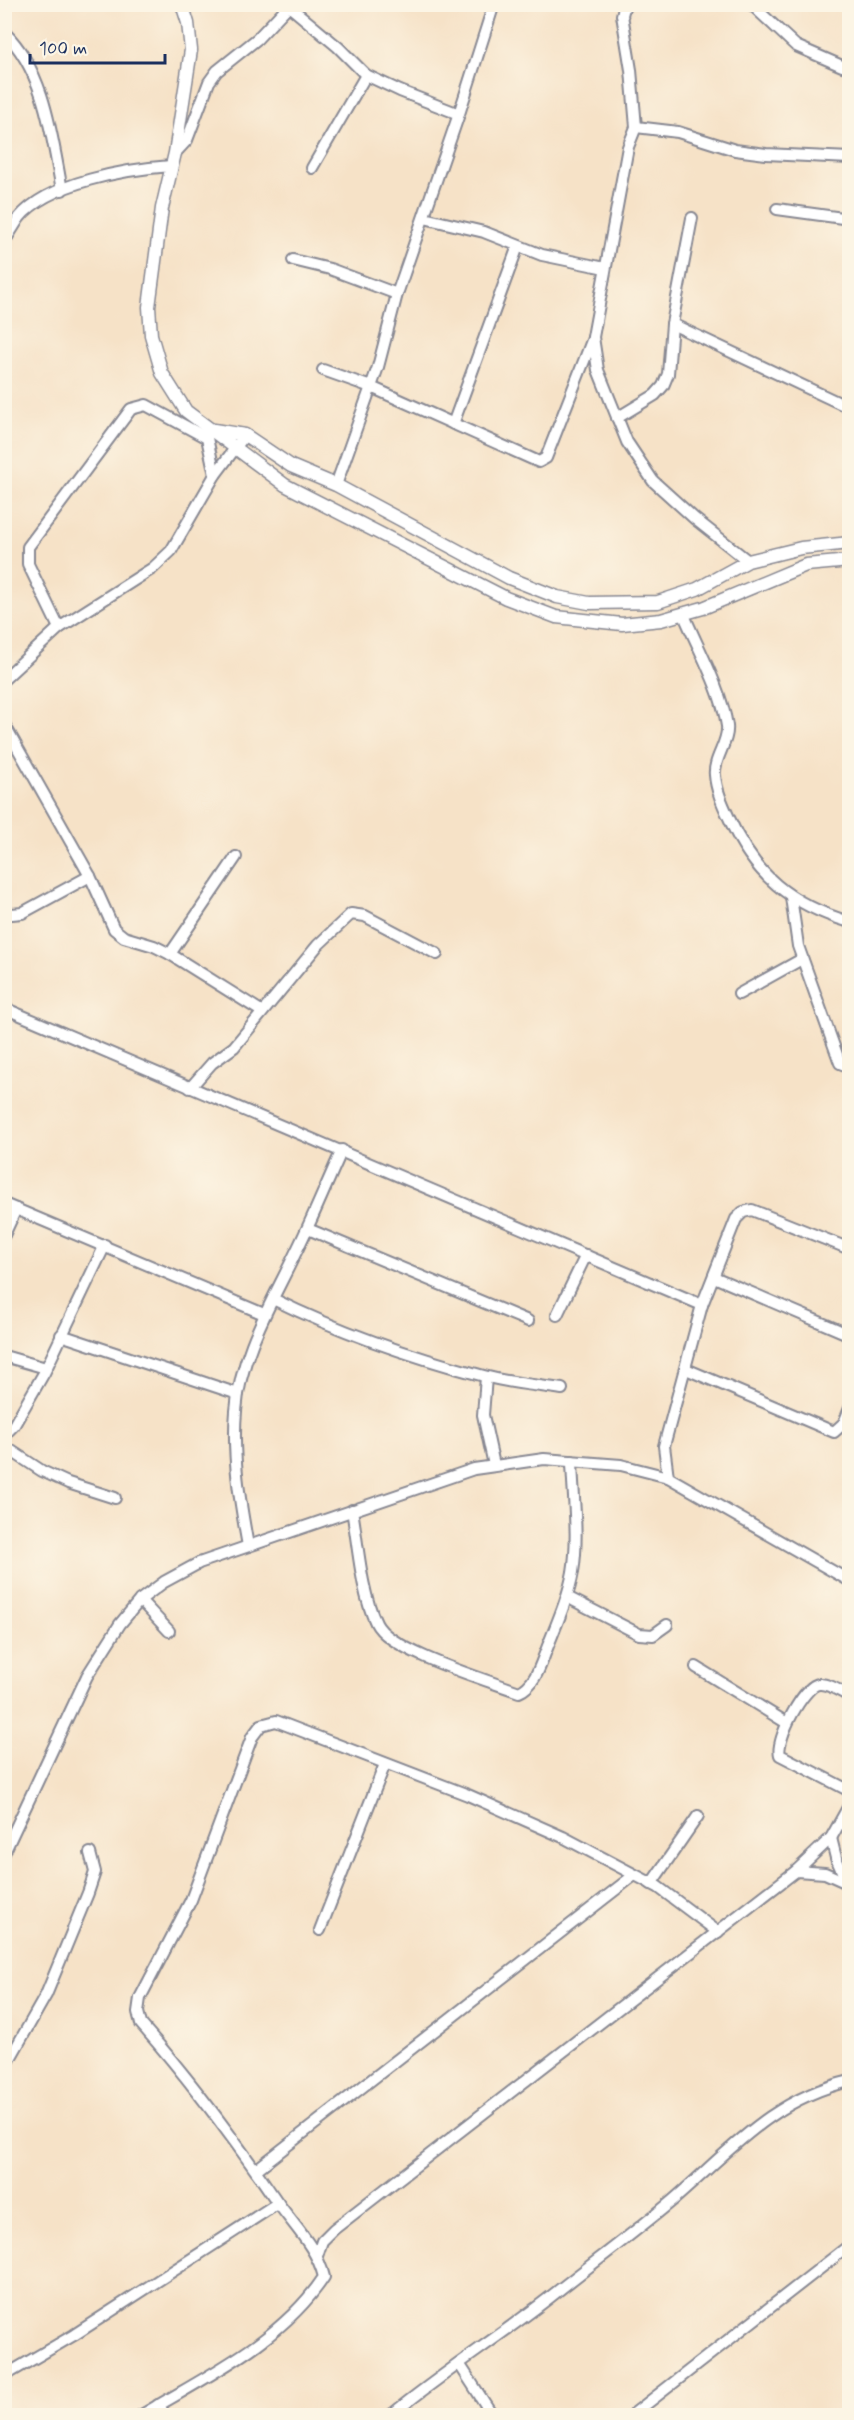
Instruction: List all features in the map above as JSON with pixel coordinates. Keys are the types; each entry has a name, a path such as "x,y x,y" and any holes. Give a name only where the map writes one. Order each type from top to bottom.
{"main road":[{"path":"182,4 191,50 175,153 152,271 149,307 151,334 162,374 186,411 285,485 506,598 556,617 622,624 684,615 806,566 849,561"},
{"path":"213,430 245,435 291,466 336,485 509,579 557,597 589,603 648,603 679,597 748,561 801,548 849,543"}],"street":[{"path":"336,485 371,387 397,294 494,4"},
{"path":"323,370 371,387 539,462 544,461 593,337 628,147 636,127 631,70 622,15 625,4"},
{"path":"751,4 796,46 849,67"},
{"path":"175,153 187,140 209,82 217,70 258,39 289,5 338,47 366,75 400,92 459,114"},
{"path":"4,32 34,76 51,135 62,190"},
{"path":"312,168 366,75"},
{"path":"636,127 678,132 735,150 766,154 849,158"},
{"path":"4,242 20,217 62,190 130,169 171,166"},
{"path":"777,209 849,219"},
{"path":"424,218 484,232 542,255 605,268"},
{"path":"617,418 655,395 663,386 668,374 672,324 692,218"},
{"path":"453,424 518,246"},
{"path":"293,260 330,268 397,294"},
{"path":"672,324 849,408"},
{"path":"593,337 598,370 617,418 627,442 653,481 694,519 748,561"},
{"path":"58,628 28,564 28,547 131,409 146,405 207,438 215,475"},
{"path":"4,679 58,628 153,568 171,551 215,475 245,435"},
{"path":"684,615 718,697 727,728 714,772 721,799 736,834 763,874 791,897 819,913 849,922"},
{"path":"4,724 90,876 114,929 124,937 154,946 170,954 261,1011"},
{"path":"170,954 236,857"},
{"path":"4,911 12,914 22,913 90,876"},
{"path":"791,897 802,959 840,1063 849,1067"},
{"path":"190,1088 212,1063 234,1047 261,1011 318,945 351,914 366,916 437,954"},
{"path":"739,994 802,959"},
{"path":"4,1008 702,1305"},
{"path":"248,1546 240,1503 235,1438 238,1394 264,1314 308,1229 342,1150"},
{"path":"4,1204 264,1314"},
{"path":"4,1235 16,1209"},
{"path":"668,1477 664,1446 702,1305 736,1219 743,1212 752,1210 849,1249"},
{"path":"308,1229 528,1321"},
{"path":"4,1436 14,1425 46,1368 105,1245"},
{"path":"557,1315 586,1255"},
{"path":"714,1277 849,1335"},
{"path":"273,1299 319,1322 368,1340 486,1377 561,1389"},
{"path":"61,1335 238,1394"},
{"path":"4,1356 46,1368"},
{"path":"686,1369 834,1432 844,1423 849,1408"},
{"path":"486,1377 483,1415 494,1465"},
{"path":"4,1446 42,1471 68,1483 115,1498"},
{"path":"4,1853 87,1676 120,1624 140,1600 164,1582 199,1563 474,1469 544,1459 621,1465 668,1477 849,1581"},
{"path":"352,1510 367,1593 376,1624 394,1643 519,1692 525,1689 539,1668 567,1597 576,1545 572,1461"},
{"path":"567,1597 639,1635 653,1635 667,1625"},
{"path":"140,1600 169,1631"},
{"path":"696,1667 787,1723"},
{"path":"849,1696 824,1684 816,1684 809,1689 787,1723 778,1748 780,1755 849,1791"},
{"path":"140,2415 252,2348 301,2308 324,2277 317,2256 278,2203 257,2169 199,2091 141,2024 138,2012 140,1998 191,1900 252,1737 261,1725 276,1721 468,1795 564,1837 651,1884 718,1932"},
{"path":"320,1930 385,1764"},
{"path":"317,2256 322,2241 334,2229 796,1871 831,1838 849,1804"},
{"path":"651,1884 698,1816"},
{"path":"831,1838 847,1886"},
{"path":"4,2070 46,1995 88,1893 95,1872 90,1853"},
{"path":"796,1871 825,1873 847,1886"},
{"path":"257,2169 633,1876"},
{"path":"390,2415 460,2365 663,2208 732,2144 801,2099 831,2085 849,2081"},
{"path":"4,2376 84,2329 278,2203"},
{"path":"632,2415 849,2245"},
{"path":"460,2365 493,2415"},
{"path":"158,2405 166,2415"}]}
